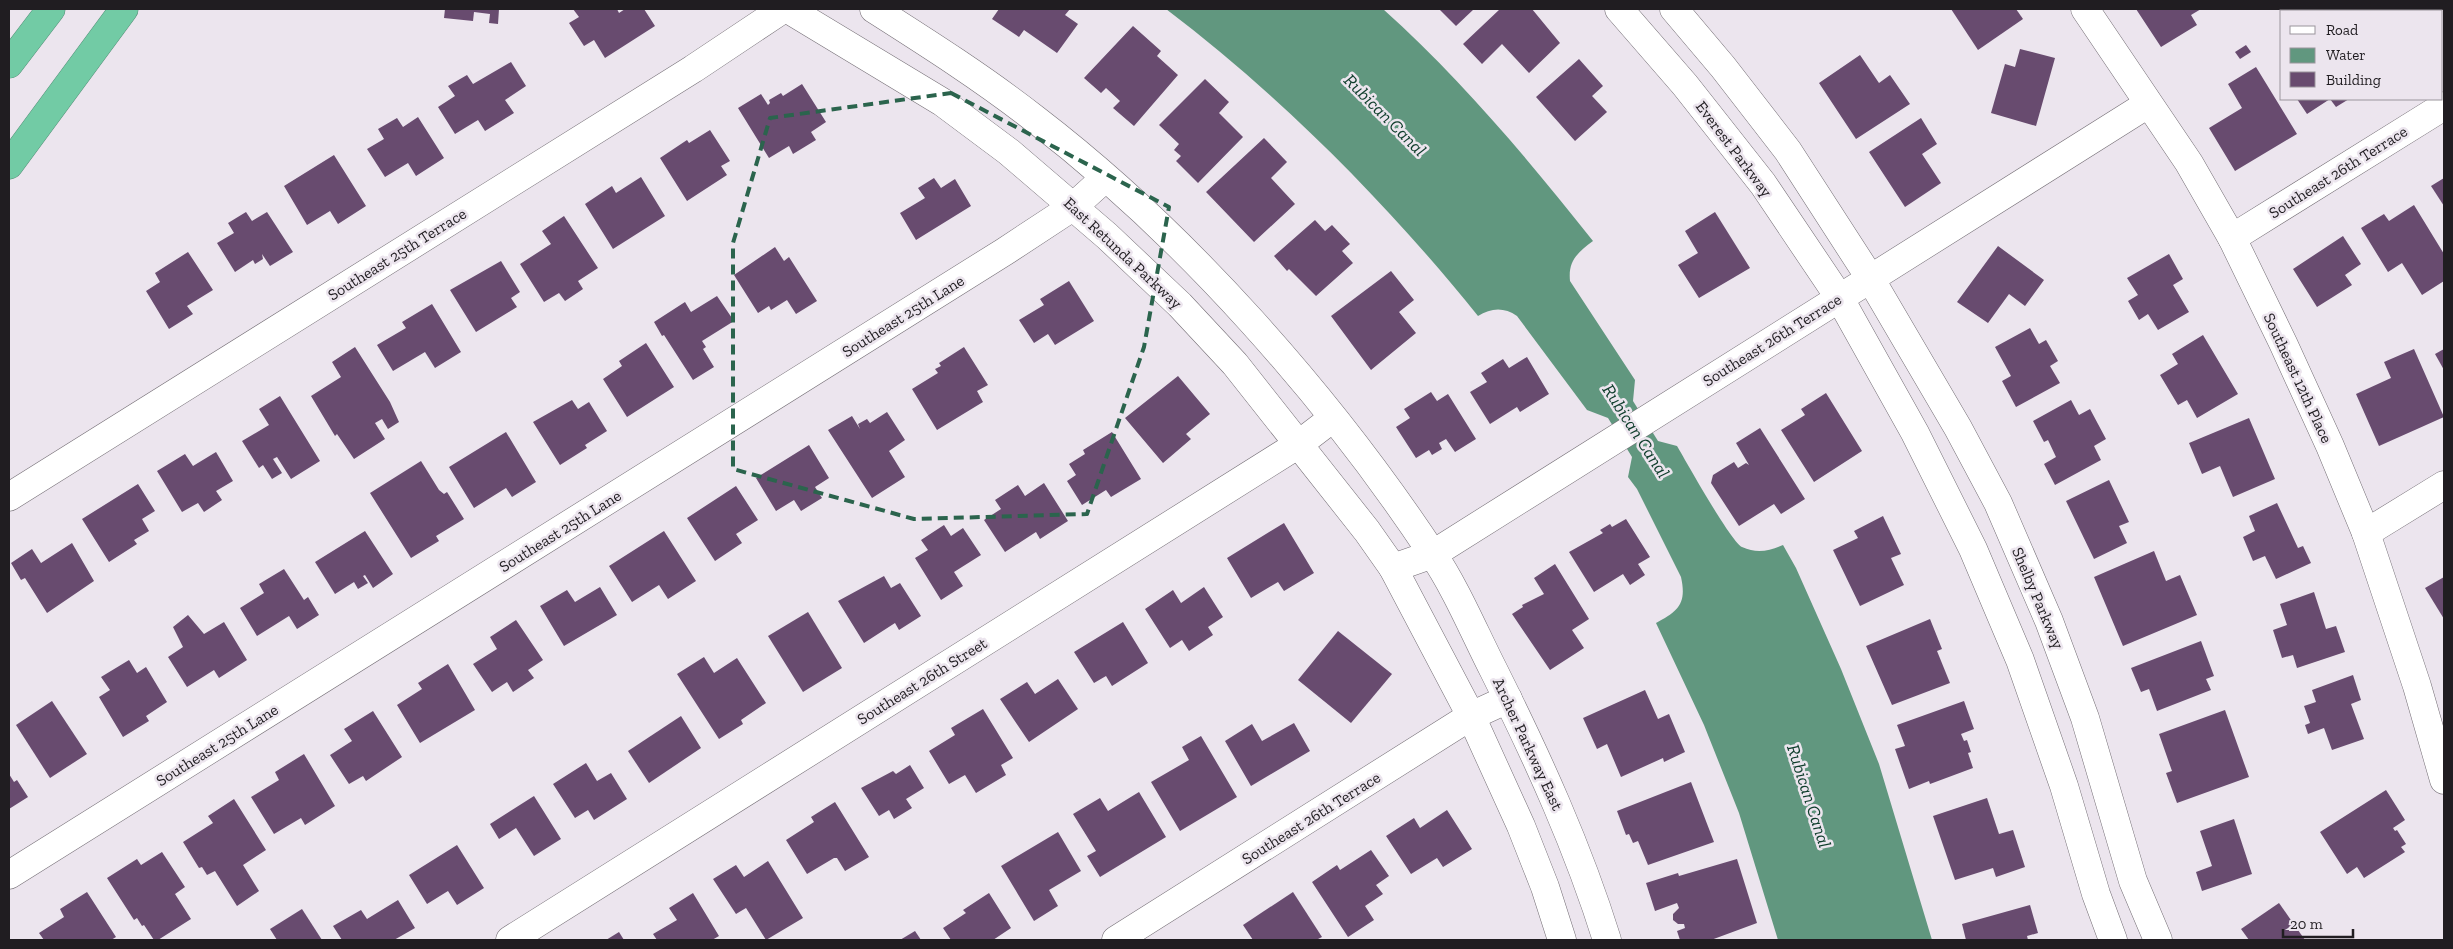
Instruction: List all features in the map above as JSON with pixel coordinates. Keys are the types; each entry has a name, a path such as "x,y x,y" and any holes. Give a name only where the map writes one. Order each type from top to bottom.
{"highway":[{"path":"9,64 51,9"},
{"path":"9,165 124,9"}],"street":[{"name":"Southeast 25th Terrace","path":"9,497 693,68 783,9"},
{"name":"East Retunda Parkway","path":"788,9 942,102 1009,152 1074,206 1180,305 1235,364 1299,444 1393,568"},
{"path":"874,9 980,79 1036,119 1149,218 1241,310 1332,418 1433,554"},
{"name":"Everest Parkway","path":"1619,9 1685,85 1763,184 1839,297"},
{"path":"1674,9 1724,67 1788,151 1870,278"},
{"name":"Southeast 12th Place","path":"2085,9 2190,163 2232,238 2330,446 2366,534 2417,686 2444,780"},
{"name":"Southeast 26th Terrace","path":"1393,568 1433,554 2148,104"},
{"name":"Southeast 26th Terrace","path":"2232,238 2444,106"},
{"name":"Southeast 25th Lane","path":"9,875 441,606 1074,206 1105,178"},
{"name":"Shelby Parkway","path":"1870,278 1958,428 1998,503 2049,621 2085,718 2132,881 2158,940"},
{"path":"1839,297 1915,433 1973,549 2020,660 2064,786 2096,894 2113,940"},
{"name":"Southeast 26th Street","path":"510,940 1299,444 1332,418"},
{"path":"2366,534 2444,485"},
{"name":"Archer Parkway East","path":"1433,554 1508,699 1569,830 1590,884 1608,940"},
{"path":"1393,568 1471,716 1521,826 1545,886 1562,940"},
{"name":"Southeast 26th Terrace","path":"1116,940 1471,716 1508,699"}],"highlighted area":[{"path":"951,93 1169,207 1144,347 1087,514 914,519 733,469 733,243 770,118"}],"water":[{"name":"Rubican Canal","path":"1166,9 1383,9 1440,63 1493,120 1544,180 1593,241 1582,250 1572,263 1570,281 1635,380 1633,401 1658,441 1677,446 1736,542 1742,547 1758,551 1783,545 1796,568 1841,669 1879,764 1932,940 1778,940 1739,813 1704,725 1656,623 1670,615 1679,606 1683,594 1681,577 1637,489 1628,477 1632,457 1608,418 1587,410 1517,316 1507,311 1498,310 1488,311 1478,316 1407,233 1331,153 1251,78"}],"building":[{"path":"445,9 499,9 498,24 489,23 490,14 474,12 473,21 444,18"},
{"path":"573,9 617,9 619,13 625,9 644,9 655,26 605,58 594,40 584,46 569,23 579,17"},
{"path":"999,9 1070,9 1065,15 1078,24 1057,53 1024,30 1019,37 992,19"},
{"path":"1439,9 1474,9 1456,26"},
{"path":"1500,9 1532,9 1560,43 1529,73 1502,44 1482,64 1463,44"},
{"path":"1951,9 2016,9 2023,19 1978,50"},
{"path":"2136,9 2201,9 2191,15 2197,25 2161,47"},
{"path":"2338,9 2377,10 2339,10"},
{"path":"2418,9 2419,10 2386,10"},
{"path":"1133,26 1161,51 1157,56 1178,75 1134,126 1113,108 1120,101 1106,88 1101,93 1084,78"},
{"path":"2246,45 2251,52 2240,59 2235,52"},
{"path":"2020,49 2055,58 2036,126 1991,113 2005,64 2015,67"},
{"path":"1860,55 1879,83 1890,75 1910,104 1856,139 1819,83"},
{"path":"1579,59 1603,86 1592,96 1607,112 1575,141 1536,97"},
{"path":"511,62 526,86 505,100 514,113 485,131 478,120 455,134 438,107 455,96 448,86 467,75 473,84"},
{"path":"2256,67 2297,134 2235,171 2209,128 2242,108 2228,84"},
{"path":"1205,79 1229,102 1219,113 1243,137 1198,183 1176,161 1181,156 1174,150 1179,144 1159,125"},
{"path":"802,84 826,122 811,132 816,140 793,154 789,146 769,158 738,108 761,94 768,105 770,103 769,100 781,93 783,96"},
{"path":"2298,100 2328,100 2307,114"},
{"path":"2331,100 2347,100 2336,107"},
{"path":"418,117 444,158 416,176 408,163 385,177 367,149 384,139 378,129 397,118 403,127"},
{"path":"1921,118 1937,144 1922,154 1941,183 1905,207 1869,152"},
{"path":"710,130 730,161 721,166 727,175 687,201 660,158 687,140 689,143"},
{"path":"1264,138 1287,162 1271,178 1295,204 1254,242 1206,192"},
{"path":"334,155 366,206 338,224 330,211 307,225 284,186"},
{"path":"641,177 665,216 613,249 585,204 612,186 616,193"},
{"path":"934,178 941,188 955,179 971,206 916,240 900,213 925,198 918,188"},
{"path":"2444,178 2444,206 2431,186"},
{"path":"2414,205 2444,254 2444,281 2422,295 2402,263 2388,272 2361,228 2384,214 2389,221"},
{"path":"246,212 252,221 267,212 293,252 270,266 262,254 263,259 255,264 253,260 235,272 217,243 234,233 228,223"},
{"path":"1715,212 1750,268 1699,298 1678,265 1698,253 1685,231"},
{"path":"564,216 598,268 578,281 583,289 565,301 559,293 544,302 520,264 551,244 542,231"},
{"path":"1315,220 1325,231 1332,225 1350,244 1342,251 1353,263 1316,296 1289,269 1287,271 1274,256"},
{"path":"2343,236 2361,264 2345,275 2352,285 2317,307 2293,269"},
{"path":"1998,246 2044,280 2025,306 2009,294 1988,323 1957,302"},
{"path":"775,247 784,261 789,257 817,301 796,314 787,300 771,310 769,306 758,313 734,275"},
{"path":"188,252 213,290 187,306 193,314 169,329 146,291 160,282 155,273"},
{"path":"2169,254 2183,279 2173,285 2189,312 2158,330 2148,314 2139,320 2128,301 2138,295 2127,278"},
{"path":"501,261 520,292 511,298 517,307 476,332 450,290"},
{"path":"1391,271 1414,300 1399,312 1416,333 1371,370 1331,316"},
{"path":"1069,281 1094,321 1055,345 1048,334 1034,343 1019,320 1044,305 1040,299"},
{"path":"717,296 734,321 702,341 706,347 703,349 714,367 693,380 654,322 685,302 691,312"},
{"path":"432,304 461,352 435,368 425,352 393,371 377,345 406,328 402,322"},
{"path":"2030,328 2039,344 2046,340 2058,361 2050,366 2060,383 2016,407 2002,381 2011,376 1995,347"},
{"path":"2203,335 2238,394 2197,418 2187,400 2178,405 2160,375 2178,364 2172,354"},
{"path":"646,343 674,387 627,417 603,379 622,366 619,361"},
{"path":"355,347 390,402 399,422 388,429 382,419 375,423 385,439 354,459 337,434 335,436 311,396 341,377 332,362"},
{"path":"964,347 988,385 977,391 983,402 937,430 912,389 938,373 935,369 941,366 939,363"},
{"path":"2414,349 2444,417 2379,446 2356,394 2391,378 2384,362"},
{"path":"2444,349 2444,370 2435,354"},
{"path":"1527,357 1549,394 1520,412 1517,407 1490,424 1470,392 1487,382 1481,373 1503,359 1509,368"},
{"path":"1178,376 1210,414 1186,434 1191,439 1163,463 1125,418"},
{"path":"1431,392 1437,401 1448,394 1476,439 1455,452 1446,439 1439,443 1442,449 1432,455 1429,450 1416,458 1396,427 1410,418 1404,409"},
{"path":"1826,393 1862,451 1814,482 1781,430 1805,415 1801,409"},
{"path":"280,396 320,461 291,479 277,457 273,459 282,473 272,479 263,465 259,468 242,441 269,425 259,409"},
{"path":"572,400 578,409 589,402 607,431 585,445 587,448 560,465 533,422"},
{"path":"2071,400 2079,415 2090,409 2106,439 2094,446 2101,460 2055,485 2044,464 2056,457 2048,440 2044,442 2033,421"},
{"path":"887,412 905,440 889,451 905,477 872,498 828,430 852,416 860,429 858,424 867,419 870,423"},
{"path":"2249,418 2275,479 2233,497 2220,466 2202,474 2189,443"},
{"path":"1760,428 1805,499 1781,514 1774,504 1739,526 1711,483 1713,475 1734,462 1738,468 1746,463 1749,465 1736,443"},
{"path":"506,432 536,482 512,497 506,488 474,508 449,467"},
{"path":"1112,432 1141,479 1111,497 1106,490 1082,505 1067,481 1076,475 1069,464 1085,454 1083,450"},
{"path":"809,445 829,478 815,487 822,498 801,511 794,500 776,511 756,478"},
{"path":"216,452 233,481 216,491 222,500 204,512 198,503 182,512 157,471 185,454 193,466"},
{"path":"421,461 439,490 444,494 447,492 464,519 436,536 439,541 411,558 370,493"},
{"path":"2109,480 2129,522 2119,526 2127,543 2094,559 2066,501"},
{"path":"1044,483 1068,521 1040,539 1036,532 1005,552 984,520 1001,509 995,500 1018,485 1025,496"},
{"path":"138,484 155,511 142,519 149,531 134,540 137,544 109,562 82,519"},
{"path":"736,486 758,520 736,534 742,543 715,561 687,518"},
{"path":"2277,503 2298,548 2303,546 2311,563 2276,579 2265,556 2253,561 2243,537 2255,531 2249,516"},
{"path":"1883,516 1901,554 1891,558 1904,585 1860,606 1833,550 1858,538 1854,531"},
{"path":"1626,519 1650,557 1638,564 1645,575 1630,585 1623,574 1594,592 1569,552 1603,533 1600,530 1610,524 1612,527"},
{"path":"1284,523 1314,573 1284,591 1278,582 1251,598 1227,558"},
{"path":"944,525 951,536 963,528 981,555 954,572 963,586 941,600 915,558 928,550 921,540"},
{"path":"365,531 393,574 373,588 365,575 363,576 368,583 358,589 354,582 335,594 315,562"},
{"path":"664,531 696,581 668,599 659,585 632,602 609,566"},
{"path":"72,543 94,581 47,613 25,578 21,580 11,563 32,549 41,563"},
{"path":"2154,551 2166,581 2180,575 2197,615 2123,646 2094,577"},
{"path":"1555,564 1589,619 1572,630 1584,648 1550,670 1512,614 1523,607 1522,605 1544,594 1534,578"},
{"path":"284,569 304,600 308,597 319,615 297,629 289,616 257,636 240,608 264,593 259,584"},
{"path":"884,576 891,588 900,583 921,616 899,630 895,623 864,643 838,601"},
{"path":"2444,577 2444,619 2425,588"},
{"path":"600,587 617,615 564,646 540,606 567,590 575,602"},
{"path":"1204,587 1223,617 1208,627 1213,635 1189,651 1182,640 1170,648 1145,609 1173,590 1181,603"},
{"path":"2314,592 2326,629 2336,626 2345,652 2297,668 2293,655 2282,658 2273,630 2287,625 2280,604"},
{"path":"808,612 842,668 803,692 768,636"},
{"path":"188,615 204,634 224,622 247,660 219,678 214,670 187,687 168,657 183,647 173,627"},
{"path":"1930,619 1942,649 1937,651 1950,683 1892,705 1866,646"},
{"path":"516,620 543,660 528,670 534,678 513,692 507,682 492,692 473,664 497,649 490,637"},
{"path":"1123,622 1148,663 1112,686 1106,676 1094,683 1074,652"},
{"path":"1338,631 1392,674 1351,723 1298,680"},
{"path":"2201,641 2214,676 2206,679 2211,690 2157,711 2149,689 2141,692 2131,668"},
{"path":"704,657 714,673 737,658 766,703 741,720 743,724 719,739 677,674"},
{"path":"129,660 137,673 146,667 167,702 146,716 149,721 123,737 99,697 110,690 101,677"},
{"path":"448,664 475,710 420,743 397,705 422,689 418,683"},
{"path":"2353,675 2361,700 2351,704 2364,739 2332,750 2324,728 2308,734 2305,725 2310,723 2304,706 2316,702 2312,690"},
{"path":"1058,679 1078,709 1029,742 1000,699 1027,682 1035,694"},
{"path":"1645,690 1658,719 1669,714 1685,752 1664,762 1663,758 1621,777 1607,744 1597,749 1583,718"},
{"path":"52,701 87,754 50,778 16,725"},
{"path":"1964,701 1974,729 1961,734 1964,741 1967,740 1971,752 1968,753 1973,768 1930,784 1929,781 1909,789 1895,749 1905,746 1897,725"},
{"path":"983,709 1013,758 1001,765 1006,775 976,793 965,775 949,784 929,751 955,735 951,728"},
{"path":"2225,710 2249,777 2177,803 2166,773 2172,771 2159,734"},
{"path":"373,711 402,757 366,781 363,776 349,784 330,755 352,741 344,729"},
{"path":"681,716 701,748 649,783 628,751"},
{"path":"1294,723 1310,751 1251,786 1225,741 1252,724 1262,741"},
{"path":"1201,736 1237,797 1180,831 1151,782 1189,760 1182,747"},
{"path":"304,754 335,806 305,825 301,818 274,834 251,797 279,780 275,772"},
{"path":"586,763 597,781 611,773 627,799 594,820 588,810 575,818 553,784"},
{"path":"910,765 924,788 906,799 912,808 894,819 889,810 879,816 861,788 893,771 896,774"},
{"path":"9,774 14,782 17,780 28,797 9,809"},
{"path":"1691,782 1714,842 1648,865 1638,841 1633,843 1629,834 1626,835 1617,811"},
{"path":"2386,790 2405,820 2393,828 2395,831 2397,830 2406,844 2401,847 2405,852 2364,878 2357,867 2347,874 2320,832"},
{"path":"1139,792 1166,837 1100,877 1087,856 1096,851 1073,814 1100,798 1108,811"},
{"path":"534,796 561,839 534,856 516,828 499,839 490,824"},
{"path":"1987,798 1999,834 2013,830 2025,867 1996,877 1993,868 1955,880 1933,816"},
{"path":"234,799 266,850 243,865 259,891 237,906 215,871 207,875 202,867 199,868 183,842 213,823 208,816"},
{"path":"835,802 869,857 845,871 837,858 834,858 807,874 786,840 814,822 811,817"},
{"path":"1447,810 1472,849 1443,867 1437,858 1411,874 1386,836 1414,818 1420,828"},
{"path":"2234,819 2252,874 2202,891 2196,872 2212,866 2200,831"},
{"path":"1058,832 1081,871 1049,890 1058,906 1034,921 1001,866"},
{"path":"457,845 484,888 457,905 448,891 427,904 409,875"},
{"path":"1371,850 1389,876 1376,885 1383,894 1365,906 1374,920 1348,937 1312,882 1337,865 1340,870"},
{"path":"162,852 185,887 175,894 191,919 158,940 154,940 137,918 134,920 107,878 137,859 141,865"},
{"path":"1737,859 1757,923 1711,940 1680,940 1677,931 1685,928 1684,924 1678,924 1673,920 1673,914 1679,908 1677,903 1655,911 1646,883 1678,873 1679,876"},
{"path":"768,861 803,918 766,940 746,908 736,914 713,879 736,865 744,877"},
{"path":"87,892 116,937 111,940 44,940 39,933 64,917 60,909"},
{"path":"1293,892 1322,937 1316,940 1253,940 1243,925"},
{"path":"693,893 719,936 712,940 657,940 653,934 677,920 669,908"},
{"path":"989,893 1011,928 993,940 951,940 943,928 966,913 963,910"},
{"path":"398,900 415,928 394,940 342,940 333,926 361,910 367,919"},
{"path":"2279,903 2305,940 2249,940 2241,929"},
{"path":"2030,905 2038,933 2027,936 2028,940 1966,940 1962,924"},
{"path":"302,909 322,940 277,940 270,929"},
{"path":"915,931 921,940 900,940"},
{"path":"619,932 624,940 606,940"}]}
